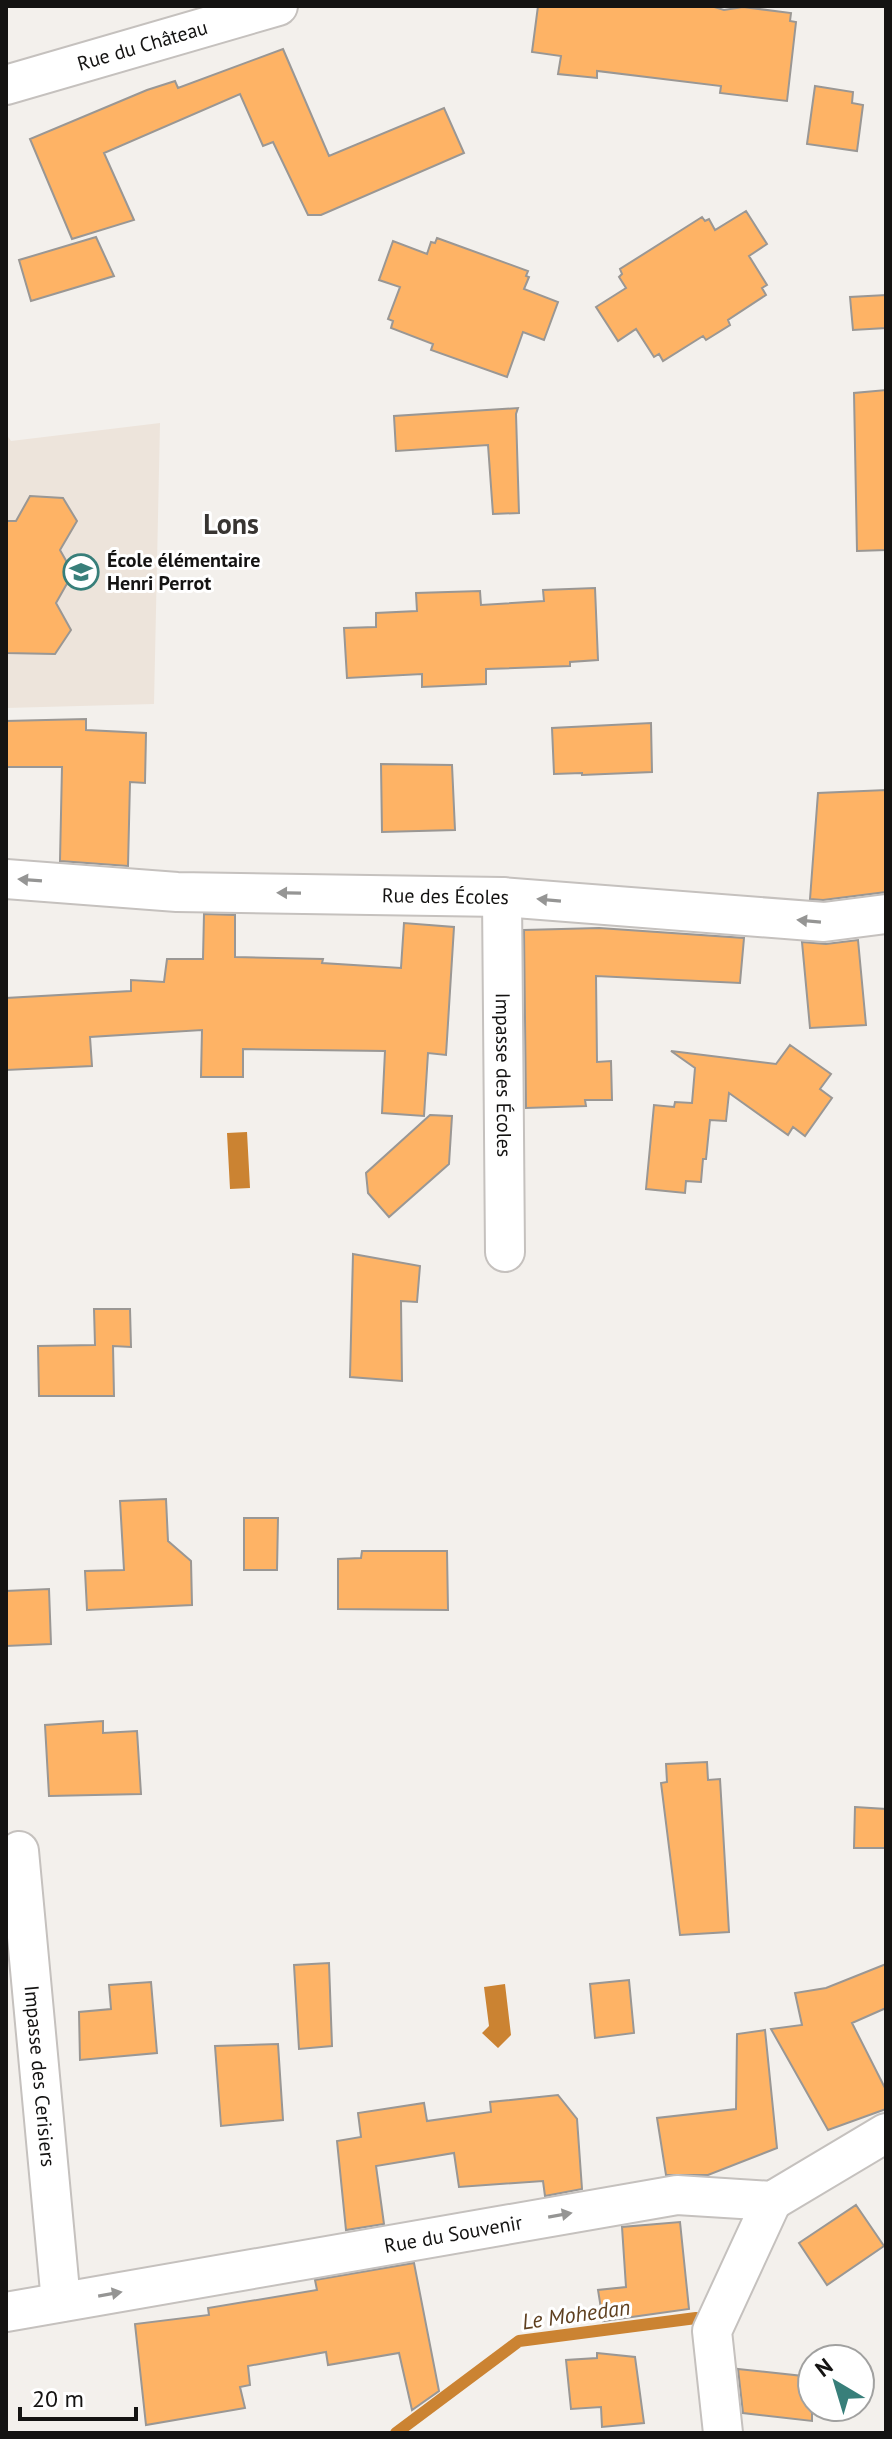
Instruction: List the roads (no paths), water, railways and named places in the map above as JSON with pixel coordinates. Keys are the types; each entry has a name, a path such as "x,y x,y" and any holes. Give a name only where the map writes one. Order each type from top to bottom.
{"street":[{"name":"Rue du Château","path":"6,85 278,6"},
{"name":"Rue des Écoles","path":"6,879 177,892 502,897 824,922 886,914"},
{"name":"Impasse des Écoles","path":"502,897 505,1252"},
{"name":"Impasse des Cerisiers","path":"19,1851 61,2302"},
{"path":"723,2433 712,2331 772,2201 886,2133"},
{"name":"Rue du Souvenir","path":"6,2312 677,2195 772,2201"}],"waterway":[{"name":"Le Mohedan","path":"396,2433 519,2341 696,2318"}],"place":[{"name":"École élémentaire Henri Perrot","path":"81,572"}],"district":[{"name":"Lons","path":"231,523"}]}
